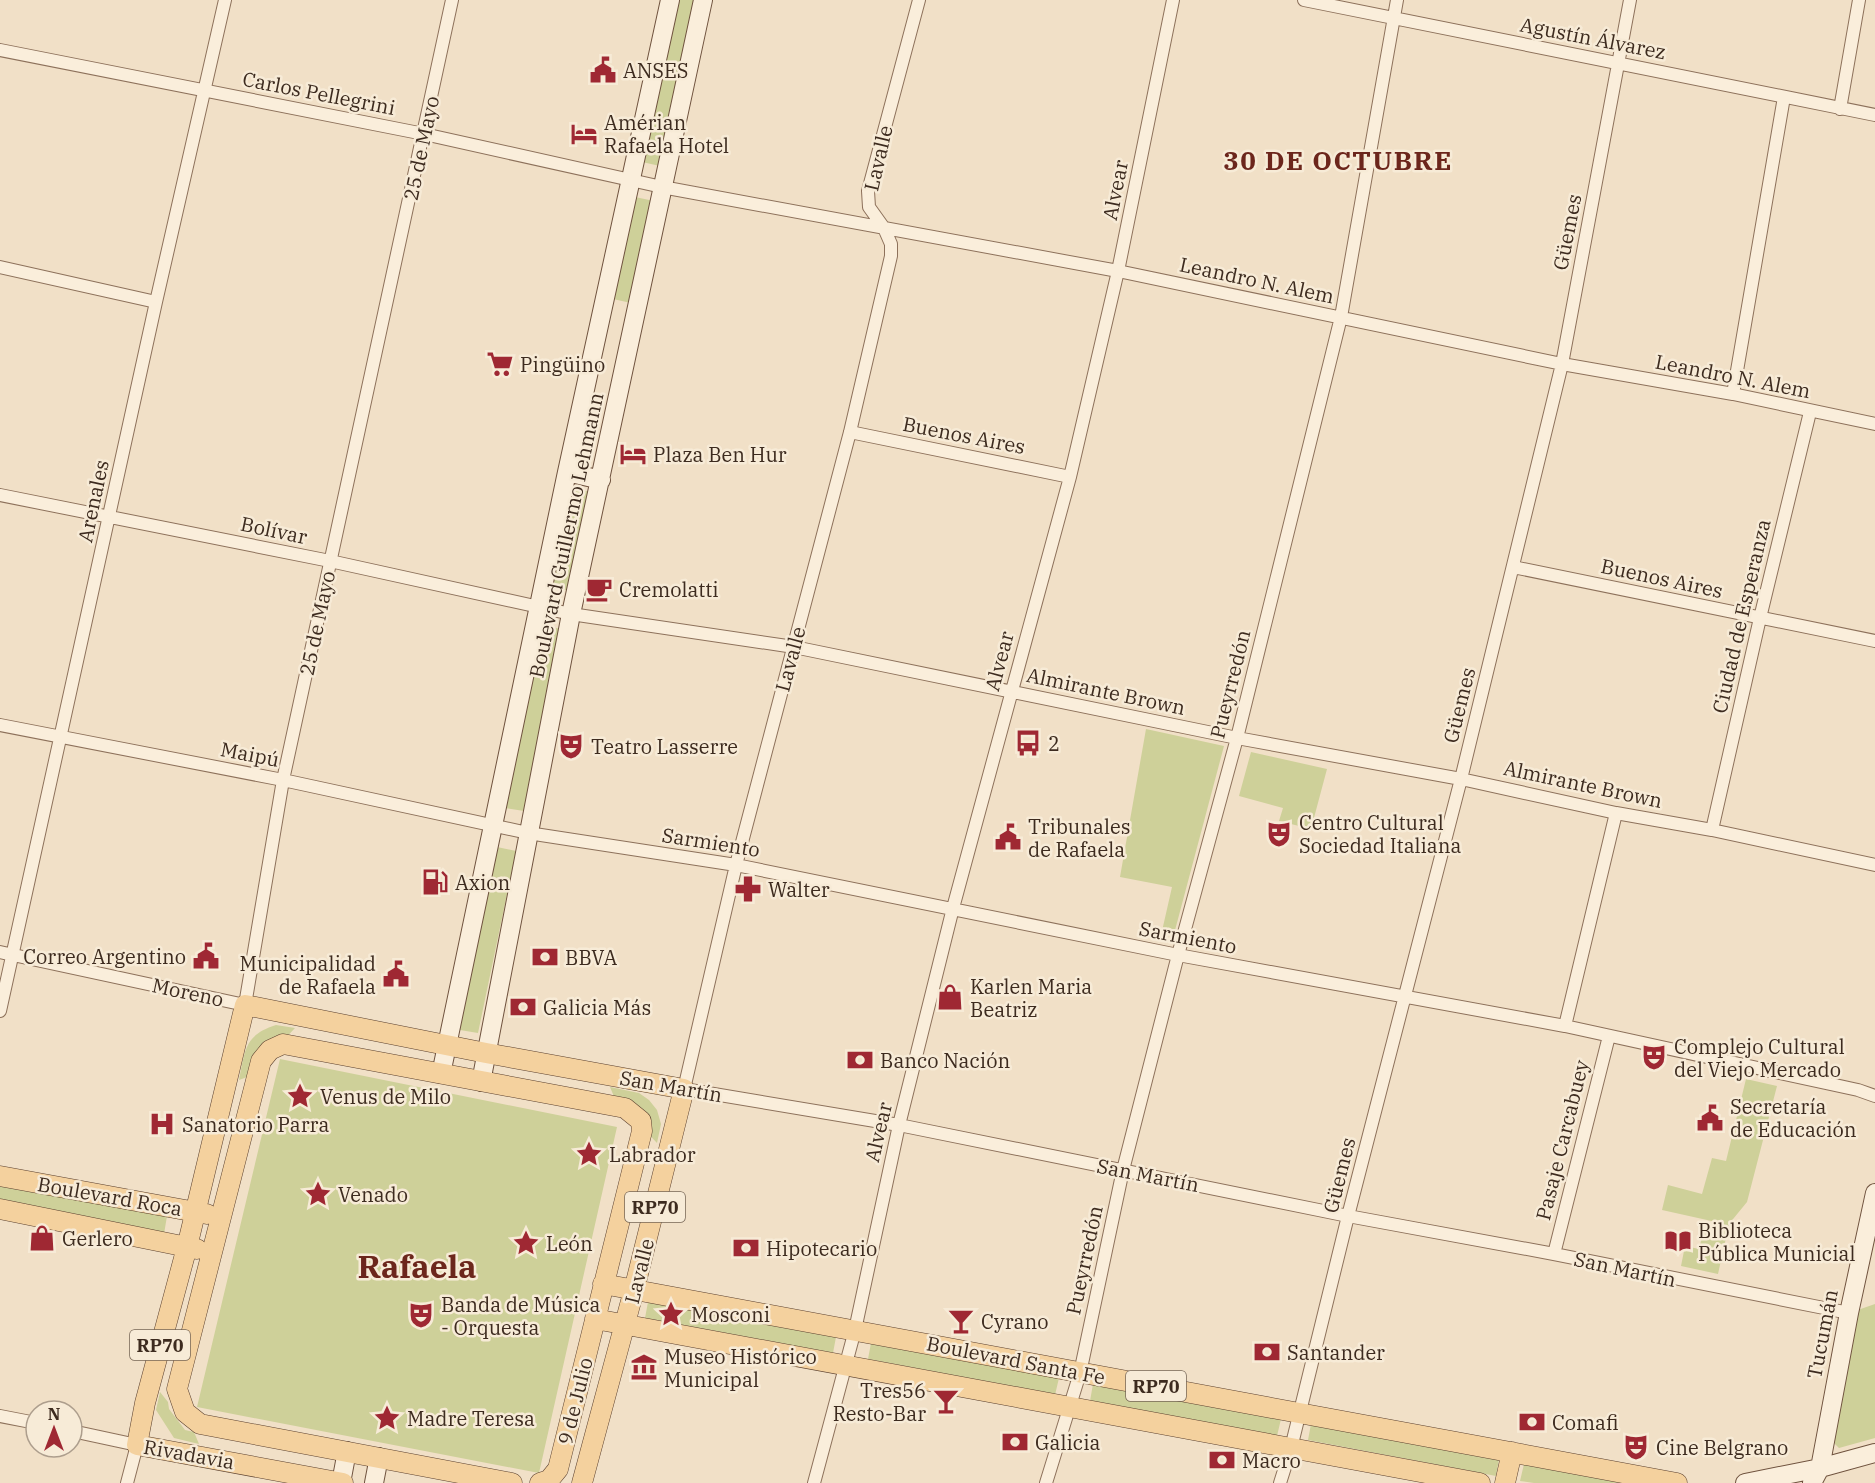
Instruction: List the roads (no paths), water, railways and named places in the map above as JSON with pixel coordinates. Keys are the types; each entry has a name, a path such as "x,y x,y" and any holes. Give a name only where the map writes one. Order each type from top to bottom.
{"main road":[{"name":"Boulevard Guillermo Lehmann","path":"441,1074 629,180 670,0"},
{"name":"Boulevard Guillermo Lehmann","path":"481,1082 571,614 702,0"},
{"path":"603,309 635,316"},
{"path":"567,471 601,480"},
{"name":"Moreno","path":"244,1005 446,1045"},
{"name":"25 de Mayo","path":"187,1247 244,1005"},
{"path":"213,1251 261,1061 270,1050 283,1044 441,1074"},
{"name":"San Martín","path":"446,1045 684,1089"},
{"name":"San Martín","path":"441,1074 625,1108 640,1121"},
{"name":"Lavalle","path":"625,1324 684,1089"},
{"name":"Lavalle","path":"595,1319 642,1131 640,1121"},
{"name":"Boulevard Roca","path":"0,1176 220,1217"},
{"name":"Tucumán","path":"1816,1475 1875,1193"},
{"name":"Boulevard Roca","path":"0,1209 213,1251"},
{"name":"RP70","path":"137,1445 145,1403 187,1247"},
{"name":"Rivadavia","path":"213,1251 177,1389 184,1412 200,1424 348,1450 512,1483"},
{"name":"Boulevard Santa Fe","path":"603,1284 1677,1483"},
{"name":"Boulevard Santa Fe","path":"595,1319 1480,1483"},
{"name":"9 de Julio","path":"544,1481 558,1469 595,1319"},
{"name":"9 de Julio","path":"582,1483 625,1324"},
{"name":"Rivadavia","path":"137,1445 342,1483"},
{"path":"342,1483 348,1450"},
{"path":"1505,1483 1512,1452"},
{"path":"1745,1483 1816,1475 1875,1452"},
{"path":"374,1483 380,1457"}],"street":[{"name":"Arenales","path":"0,1011 6,953 60,736 225,0"},
{"name":"25 de Mayo","path":"244,1005 283,780 452,0"},
{"name":"Lavalle","path":"684,1089 736,865 850,432 891,256 891,244 884,228 869,207 868,191 919,0"},
{"name":"Alvear","path":"814,1483 855,1330 899,1125 953,909 1070,477 1118,271 1173,0"},
{"name":"Agustín Álvarez","path":"1304,0 1875,115"},
{"name":"Pueyrredón","path":"1046,1483 1068,1405 1080,1372 1123,1170 1237,738 1341,317 1397,0"},
{"name":"Güemes","path":"1280,1483 1300,1413 1348,1215 1461,778 1562,364 1630,0"},
{"path":"1840,109 1859,0"},
{"name":"Carlos Pellegrini","path":"0,50 424,134 629,180"},
{"path":"1733,394 1784,97"},
{"name":"Leandro N. Alem","path":"629,180 1118,271 1562,364 1733,394 1875,424"},
{"path":"0,267 156,302"},
{"name":"Ciudad de Esperanza","path":"1712,830 1810,412"},
{"name":"Buenos Aires","path":"850,432 1070,477"},
{"name":"Bolívar","path":"0,495 330,561 538,608"},
{"name":"Buenos Aires","path":"1513,567 1875,641"},
{"name":"Almirante Brown","path":"538,608 794,647 1237,738 1461,778 1616,813 1712,830 1875,866"},
{"name":"Maipú","path":"0,725 283,780 492,824"},
{"path":"1565,1026 1616,813"},
{"name":"Sarmiento","path":"492,824 528,833 736,865 1178,955 1565,1026 1858,1090 1875,1096"},
{"name":"Moreno","path":"6,953 244,1005"},
{"name":"Pasaje Carcabuey","path":"1554,1254 1609,1036"},
{"name":"San Martín","path":"684,1089 899,1125 1849,1313"},
{"path":"0,1416 24,1421"},
{"name":"Rivadavia","path":"84,1434 137,1445"},
{"path":"127,1483 137,1445"}],"place":[{"name":"ANSES","path":"603,70"},
{"name":"Amérian Rafaela Hotel","path":"584,134"},
{"name":"Pingüino","path":"500,364"},
{"name":"Plaza Ben Hur","path":"633,454"},
{"name":"Cremolatti","path":"599,589"},
{"name":"2","path":"1028,743"},
{"name":"Teatro Lasserre","path":"571,746"},
{"name":"Centro Cultural Sociedad Italiana","path":"1279,834"},
{"name":"Tribunales de Rafaela","path":"1008,837"},
{"name":"Axion","path":"435,882"},
{"name":"Walter","path":"748,889"},
{"name":"Correo Argentino","path":"206,956"},
{"name":"BBVA","path":"545,957"},
{"name":"Municipalidad de Rafaela","path":"396,974"},
{"name":"Karlen Maria Beatriz","path":"950,997"},
{"name":"Galicia Más","path":"523,1007"},
{"name":"Complejo Cultural del Viejo Mercado","path":"1654,1057"},
{"name":"Banco Nación","path":"860,1060"},
{"name":"Venus de Milo","path":"300,1096"},
{"name":"Secretaría de Educación","path":"1710,1118"},
{"name":"Sanatorio Parra","path":"162,1124"},
{"name":"Labrador","path":"589,1154"},
{"name":"Venado","path":"318,1194"},
{"name":"Gerlero","path":"42,1238"},
{"name":"Biblioteca Pública Municial","path":"1678,1241"},
{"name":"León","path":"526,1243"},
{"name":"Hipotecario","path":"746,1248"},
{"name":"Mosconi","path":"671,1314"},
{"name":"Banda de Música - Orquesta","path":"421,1315"},
{"name":"Cyrano","path":"961,1321"},
{"name":"Santander","path":"1267,1352"},
{"name":"Museo Histórico Municipal","path":"644,1367"},
{"name":"Tres56 Resto-Bar","path":"946,1401"},
{"name":"Madre Teresa","path":"387,1418"},
{"name":"Comafi","path":"1532,1422"},
{"name":"Galicia","path":"1015,1442"},
{"name":"Cine Belgrano","path":"1636,1447"},
{"name":"Macro","path":"1222,1460"}],"district":[{"name":"30 DE OCTUBRE","path":"1338,160"},
{"name":"Rafaela","path":"417,1266"}]}
